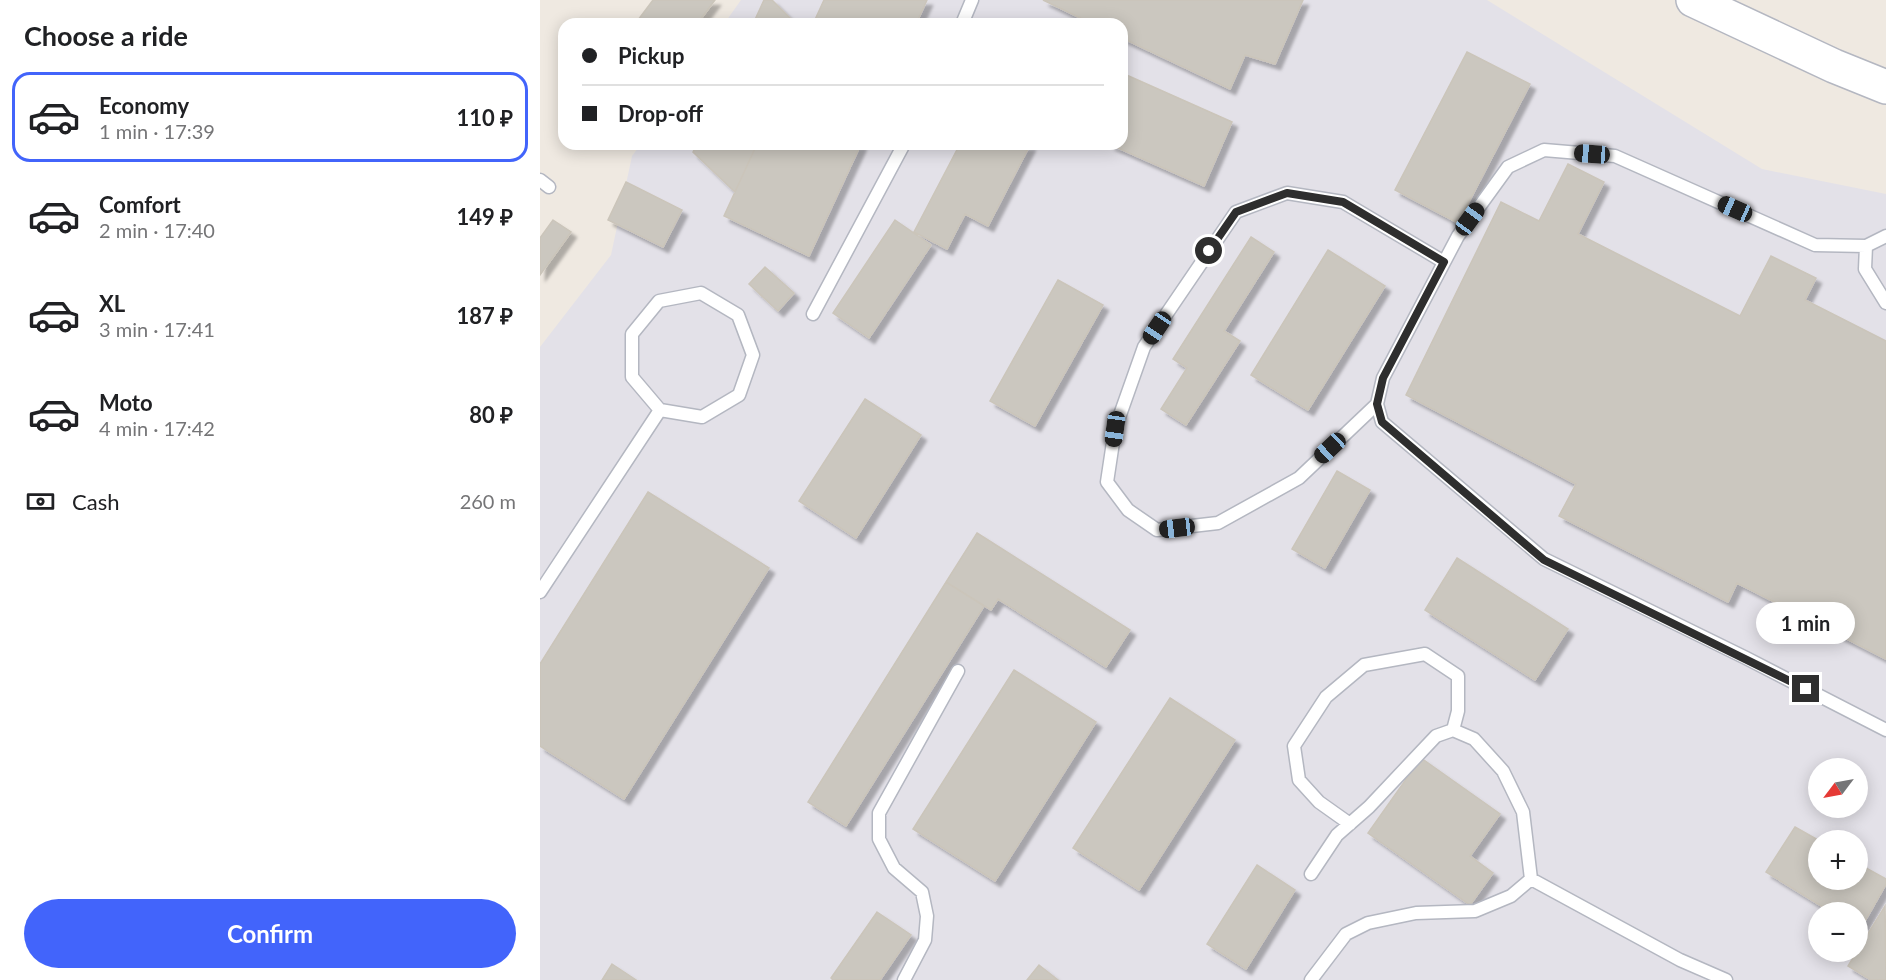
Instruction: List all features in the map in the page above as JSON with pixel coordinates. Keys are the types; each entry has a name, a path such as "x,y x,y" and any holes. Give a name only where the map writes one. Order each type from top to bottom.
{"street":[{"path":"1693,0 1834,66 1886,87"}],"lane":[{"path":"964,18 972,0"},
{"path":"813,314 901,150"},
{"path":"1886,236 1866,246 1815,245 1615,156 1544,150 1508,167 1458,236 1383,378 1377,404 1382,422 1544,560 1746,658 1886,730"},
{"path":"1377,404 1299,478 1218,523 1157,530 1128,510 1107,482 1115,429 1144,347 1236,212 1287,193 1343,202 1444,262"},
{"path":"1866,246 1865,269 1886,303"},
{"path":"701,293 738,315 753,355 739,395 702,417 660,410 632,377 632,334 659,301 701,293"},
{"path":"540,592 660,410"},
{"path":"1350,824 1319,802 1299,780 1294,746 1326,697 1364,665 1425,654 1458,676 1458,711 1453,730"},
{"path":"904,980 925,940 927,916 922,892 894,868 879,839 879,813 958,671"},
{"path":"1311,874 1337,836 1370,807 1436,736 1453,730 1474,739 1503,771 1523,813 1531,879"},
{"path":"1311,980 1346,934 1368,923 1416,913 1475,912 1511,896 1531,879"},
{"path":"1531,879 1680,960 1726,980"}],"shaded area":[{"path":"741,0 1487,0 1762,169 1886,194 1886,980 540,980 540,347 611,255 632,156 636,150 1128,150 1128,18 728,18"}],"building":[{"path":"653,0 715,0 702,18 640,18"},
{"path":"764,0 772,0 790,18 756,18"},
{"path":"824,0 927,0 919,18 816,18"},
{"path":"1043,0 1303,0 1275,64 1245,55 1230,89 1128,41 1128,18 1080,18"},
{"path":"1467,52 1530,84 1458,223 1395,190"},
{"path":"1128,76 1232,122 1204,186 1123,150 1128,150"},
{"path":"694,150 754,150 735,192 693,152"},
{"path":"754,150 858,150 809,256 724,216"},
{"path":"957,150 1027,150 988,226 965,214 947,249 914,232"},
{"path":"1568,164 1604,182 1578,234 1740,316 1771,256 1816,278 1805,300 1886,341 1886,659 1737,583 1728,602 1559,516 1576,484 1406,395 1501,202 1539,221"},
{"path":"626,182 682,210 663,247 608,220"},
{"path":"553,220 571,232 540,275 540,238"},
{"path":"895,220 931,245 869,338 833,313"},
{"path":"1251,237 1274,252 1224,331 1240,341 1186,425 1161,409 1187,368 1173,359"},
{"path":"1328,250 1385,286 1308,410 1251,375"},
{"path":"765,267 794,293 778,311 749,284"},
{"path":"1058,280 1103,305 1035,426 990,401"},
{"path":"865,399 921,435 856,538 799,501"},
{"path":"1337,471 1370,490 1325,568 1292,549"},
{"path":"648,492 769,568 624,799 540,746 540,664"},
{"path":"977,533 1130,630 1106,667 998,599 991,610 946,582"},
{"path":"1457,558 1568,629 1535,680 1425,610"},
{"path":"946,582 984,606 846,826 808,802"},
{"path":"1014,670 1096,722 995,881 913,829"},
{"path":"1170,698 1235,740 1139,890 1073,848"},
{"path":"1421,758 1500,814 1470,856 1493,873 1470,905 1368,833"},
{"path":"1795,827 1808,834 1808,890 1868,890 1868,869 1886,879 1886,884 1868,916 1868,902 1815,902 1766,872"},
{"path":"1257,865 1295,890 1246,969 1207,944"},
{"path":"1885,906 1886,980 1871,980 1848,966 1850,962 1868,962 1868,934"},
{"path":"877,912 911,935 880,980 833,980 831,978"},
{"path":"612,964 636,980 602,980"},
{"path":"1039,965 1058,980 1027,980"}],"route":[{"path":"1209,251 1236,212 1287,193 1343,202 1444,262 1383,378 1377,404 1382,422 1544,560 1806,689"}]}
